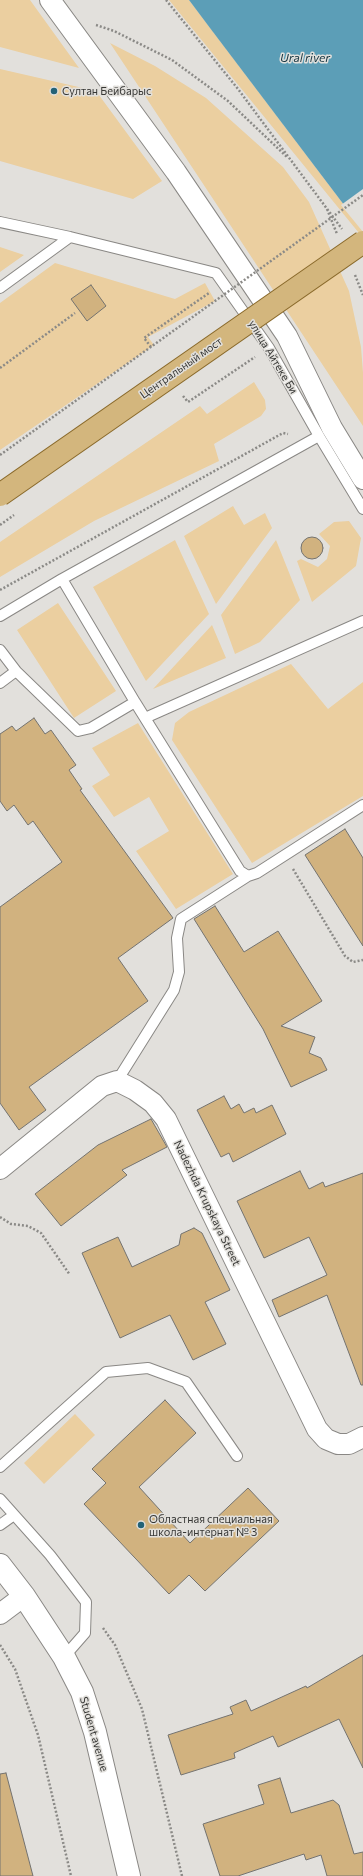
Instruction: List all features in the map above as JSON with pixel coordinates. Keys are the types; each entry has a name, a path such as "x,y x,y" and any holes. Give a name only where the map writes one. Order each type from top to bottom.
{"main road":[{"name":"Центральный мост","path":"0,495 355,238"}],"street":[{"path":"50,0 176,172 287,336 332,428 363,479"},
{"path":"0,1169 102,1086 117,1081"},
{"name":"Nadezhda Krupskaya Street","path":"117,1081 135,1090 153,1103 166,1119 317,1429 326,1439 338,1444 349,1444 363,1438"},
{"name":"Student avenue","path":"0,1566 24,1596 64,1657 82,1692 95,1732 129,1876"},
{"path":"0,1614 24,1596"}],"lane":[{"path":"0,222 70,237 216,273 224,281"},
{"path":"0,288 70,237"},
{"name":"улица Айтеке Би","path":"224,281 270,348 318,436 363,509"},
{"path":"0,616 62,579 318,436"},
{"path":"62,579 135,702 240,871 248,876"},
{"path":"145,718 363,621"},
{"path":"0,650 16,671 78,731 91,728 135,702"},
{"path":"0,683 16,671"},
{"path":"117,1081 174,990 179,972 177,938 181,919 248,876 257,873 363,805"},
{"path":"0,1467 106,1372 148,1368 186,1382 237,1456"},
{"path":"0,1499 50,1555 86,1602 85,1633 64,1657"},
{"path":"0,1525 14,1515"}],"path":[{"path":"166,0 238,89 293,162 355,238"},
{"path":"93,24 114,31 172,60 228,101 293,162"},
{"path":"0,454 363,195"},
{"path":"151,347 144,338 172,320 224,281"},
{"path":"0,368 75,313"},
{"path":"182,395 188,402 270,348"},
{"path":"0,590 283,433 318,436"},
{"path":"285,855 345,956 353,962 363,960"},
{"path":"0,1217 11,1224 28,1226 40,1233 70,1275"},
{"path":"86,1602 115,1645 142,1709 182,1876"},
{"path":"0,1645 15,1669 38,1735 71,1876"}],"shaded area":[{"path":"0,0 30,0 79,68 0,47"},
{"path":"169,0 189,0 363,230 363,238"},
{"path":"110,43 155,66 206,98 283,167 309,202 349,291 361,347 363,373 363,426"},
{"path":"0,69 96,91 162,181 133,199 0,161"},
{"path":"0,247 24,255 0,272"},
{"path":"55,263 175,299 205,283 215,301 148,337 154,345 0,450 0,303"},
{"path":"254,382 265,400 266,409 261,416 214,444 219,461 94,521 0,577 0,542 200,406 207,414"},
{"path":"233,506 244,525 265,513 272,528 216,604 184,536"},
{"path":"349,521 361,538 356,566 312,602 297,561 301,559 318,567 327,559 330,546 319,534 334,522"},
{"path":"175,540 209,614 146,681 93,587"},
{"path":"276,540 300,600 260,642 235,654 221,615"},
{"path":"58,603 116,691 74,718 17,630"},
{"path":"212,625 226,658 153,689"},
{"path":"291,664 328,709 363,682 363,796 252,863 172,740 175,723 189,712"},
{"path":"138,723 233,874 176,909 136,851 169,831 149,797 114,817 92,786 110,775 92,748"},
{"path":"75,1414 95,1435 44,1484 24,1463"}],"water":[{"name":"Ural river","path":"189,0 363,0 363,230 210,28"}],"pier":[{"path":"363,189 363,232 341,205"}],"building":[{"path":"91,285 106,306 87,321 71,299"},
{"path":"312,537 320,540 323,548 320,556 312,559 304,556 301,548 304,540"},
{"path":"34,718 45,734 51,730 76,765 69,770 82,789 80,790 173,918 118,958 148,1001 29,1087 46,1110 19,1130 0,1103 0,907 62,862 33,821 28,825 14,805 7,811 0,801 0,734 12,726 16,731"},
{"path":"345,829 363,858 363,946 305,855"},
{"path":"215,906 244,952 278,931 322,1001 281,1026 315,1037 309,1053 321,1058 327,1070 291,1087 263,1029 194,919"},
{"path":"224,1096 231,1109 239,1104 244,1113 254,1108 256,1113 272,1105 286,1134 233,1162 229,1153 221,1157 197,1110"},
{"path":"151,1119 167,1147 122,1170 127,1175 61,1226 35,1194 98,1145"},
{"path":"300,1171 309,1189 323,1182 325,1187 363,1173 363,1385 361,1385 327,1295 279,1317 272,1300 327,1275 309,1237 264,1258 237,1201"},
{"path":"194,1228 202,1233 230,1290 205,1302 226,1344 193,1360 170,1315 120,1338 82,1253 118,1237 132,1267 179,1245 181,1234"},
{"path":"165,1400 196,1433 139,1487 190,1543 248,1488 279,1521 205,1591 189,1575 169,1594 84,1504 106,1483 92,1469"},
{"path":"363,1655 363,1768 339,1719 278,1747 273,1736 234,1753 235,1758 181,1775 168,1735 233,1714 230,1707 246,1700 251,1711 306,1686 307,1688"},
{"path":"6,1773 33,1876 0,1876 0,1774"},
{"path":"280,1778 291,1813 333,1800 339,1805 354,1854 363,1852 363,1876 327,1876 321,1855 306,1860 304,1854 238,1876 220,1876 203,1824 264,1804 258,1785"}],"place":[{"name":"Султан Бейбарыс","path":"54,91"},
{"name":"Областная специальная школа-интернат № 3","path":"141,1525"}]}
